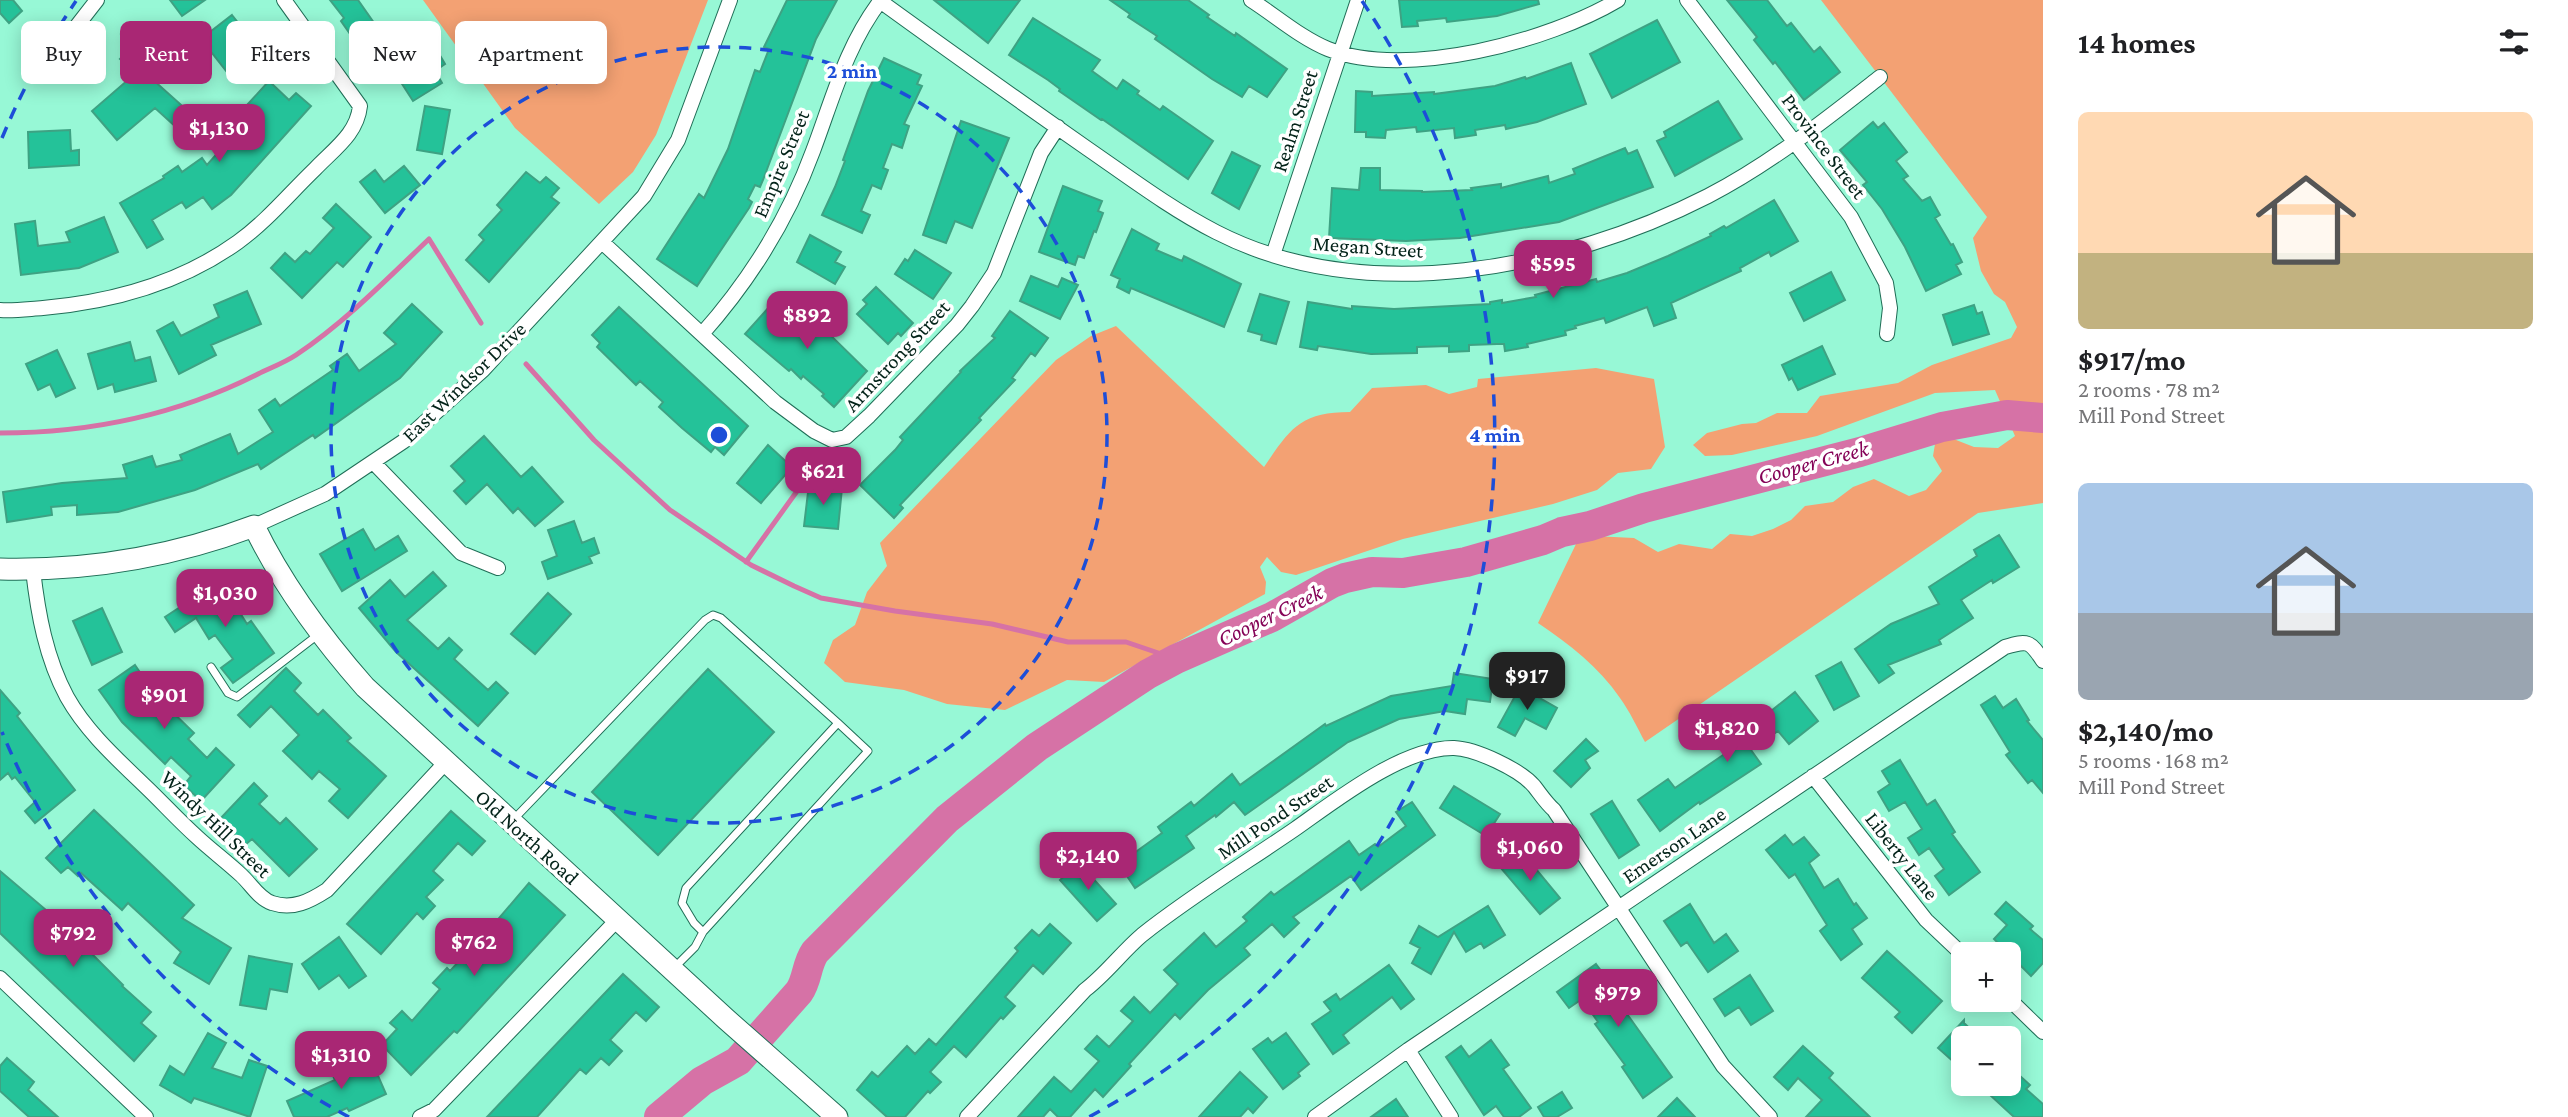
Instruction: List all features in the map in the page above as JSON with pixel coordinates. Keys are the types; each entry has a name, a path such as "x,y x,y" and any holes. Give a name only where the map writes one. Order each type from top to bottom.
{"street":[{"path":"81,21 97,0"},
{"path":"0,310 83,304 134,292 191,270 237,242 284,202 348,135 358,120 360,106 284,0"},
{"name":"East Windsor Drive","path":"0,569 33,570 111,564 176,551 254,526 325,494 404,442 453,399 644,196 667,161 693,101 730,0"},
{"name":"Megan Street","path":"881,0 1000,89 1186,215 1217,233 1273,255 1332,269 1440,272 1537,258 1600,242 1660,219 1759,167 1880,77"},
{"name":"Empire Street","path":"702,334 760,259 782,221 813,151 855,38 881,0"},
{"path":"1251,0 1312,40 1340,53 1385,58 1418,58 1492,48 1543,35 1618,0"},
{"name":"Realm Street","path":"1273,255 1358,0"},
{"name":"Province Street","path":"1687,0 1796,142 1851,217 1869,247 1886,283 1889,296 1887,334"},
{"name":"Armstrong Street","path":"602,242 794,417 825,438 839,440 869,416 957,325 984,290 1003,251 1041,153 1058,127"},
{"path":"373,462 461,553 498,568"},
{"name":"Old North Road","path":"254,526 274,567 319,634 365,687 511,823 619,918 726,1020 837,1117"},
{"name":"Windy Hill Street","path":"33,570 37,611 45,641 57,676 75,709 125,767 258,894 272,903 294,905 309,902 327,890 446,762"},
{"name":"Emerson Lane","path":"1315,1117 1408,1050 2005,648 2027,643 2033,645 2043,661"},
{"name":"Mill Pond Street","path":"967,1117 1085,990 1176,908 1363,781 1425,752 1455,748 1500,762 1523,776 1554,810 1723,1066 1770,1117"},
{"name":"Liberty Lane","path":"1813,776 1926,920 1951,944"},
{"path":"419,1117 434,1110 619,918"},
{"path":"0,978 146,1117"},
{"path":"2021,1011 2043,1032"},
{"path":"1408,1050 1451,1117"}],"lane":[{"path":"511,823 705,620 713,615 721,618 838,723 868,751 703,932 695,947 673,969"},
{"path":"211,667 228,693 237,697 319,634"},
{"path":"703,932 682,904 686,888 838,723"}],"shaded area":[{"path":"423,0 708,0 656,135 633,172 599,204 515,128 483,84 607,84 607,21 455,21 455,45 441,21 438,21"},
{"path":"1821,0 2043,0 2043,503 1978,513 1645,742 1624,703 1603,676 1572,648 1538,623 1576,544 1593,536 1634,538 1658,552 1679,544 1712,549 1730,534 1752,536 1773,529 1791,520 1805,506 1833,502 1853,487 1874,479 1909,496 1926,490 1942,471 1933,456 1935,444 1951,438 1974,447 1998,448 2015,436 1995,390 1935,393 1817,436 1732,455 1705,456 1693,445 1707,433 1756,423 1777,413 1807,413 1820,396 1898,383 1932,365 2011,338 2017,327 2005,302 1994,294 1981,271 1973,238 1987,217"},
{"path":"1116,326 1264,467 1281,442 1298,425 1319,415 1350,412 1372,388 1426,385 1449,394 1477,387 1478,379 1596,368 1654,379 1665,447 1651,469 1618,473 1597,490 1553,504 1403,539 1296,575 1281,572 1267,557 1260,567 1266,582 1265,594 1104,682 1067,680 1005,710 947,704 904,690 845,682 824,663 833,640 855,625 867,592 887,566 880,543 1056,360 1091,336"}],"building":[{"path":"0,0 13,0 22,11 9,23 0,13"},
{"path":"170,0 205,0 182,16"},
{"path":"330,0 358,0 373,21 349,21 349,32 341,21 344,18"},
{"path":"787,0 837,0 816,39 760,187 755,185 748,199 752,202 749,208 697,286 657,259 699,194 704,198 728,149 755,70 760,72 769,49 764,47"},
{"path":"934,0 1020,0 988,43"},
{"path":"1110,0 1188,0 1209,15 1207,17 1235,36 1236,33 1287,69 1267,97 1249,86 1242,97 1155,39 1157,36 1128,17 1130,14"},
{"path":"1399,0 1538,0 1539,4 1497,16 1447,22 1446,18 1417,21 1418,26 1402,27"},
{"path":"1727,0 1767,0 1787,26 1791,23 1814,52 1820,47 1840,72 1804,100 1754,40 1757,37"},
{"path":"232,15 237,21 226,21 226,71 212,53 212,30"},
{"path":"1033,18 1100,60 1092,71 1117,89 1123,80 1160,110 1163,106 1213,141 1188,179 1009,55"},
{"path":"1657,20 1680,62 1612,98 1590,54"},
{"path":"884,58 921,75 917,84 922,86 904,124 909,126 902,148 892,144 883,168 888,170 881,189 872,185 861,211 870,215 862,233 822,215 845,161 843,160 868,91"},
{"path":"1571,63 1586,104 1537,122 1506,129 1505,125 1475,130 1476,135 1455,138 1454,128 1417,132 1416,127 1386,130 1385,138 1366,137 1366,132 1355,132 1356,91 1372,92 1372,96 1434,94 1495,86 1525,77 1526,79"},
{"path":"123,84 158,84 189,112 176,127 155,108 117,140 92,111"},
{"path":"266,84 272,84 289,100 296,93 311,106 231,195 212,209 203,197 186,208 182,202 152,220 163,239 147,248 120,203 164,178 163,176 178,166 182,172 202,158 207,165 254,112 247,105"},
{"path":"402,84 440,84 413,101"},
{"path":"1718,101 1742,139 1675,176 1657,141 1666,137 1664,132"},
{"path":"425,106 450,110 442,154 417,150"},
{"path":"961,121 1009,138 972,228 955,221 946,243 923,235"},
{"path":"1873,122 1878,128 1884,123 1907,152 1896,161 1908,176 1903,179 1922,201 1930,197 1940,215 1935,218 1962,262 1956,265 1961,274 1926,291 1905,247 1882,209 1863,185 1867,182 1840,150"},
{"path":"70,130 71,151 79,150 79,165 29,168 28,132"},
{"path":"1625,148 1628,154 1637,150 1653,187 1559,222 1460,238 1406,241 1329,238 1332,188 1359,190 1361,168 1380,168 1380,190 1472,190 1471,188 1501,184 1501,188 1548,176 1549,183 1575,174 1573,169"},
{"path":"1232,152 1260,166 1239,209 1212,193"},
{"path":"404,166 420,185 385,213 360,182 375,170 384,182"},
{"path":"526,172 540,183 546,177 559,188 551,197 559,203 489,282 466,260 484,240 479,235 502,210 497,205"},
{"path":"1063,186 1102,201 1098,211 1103,213 1096,232 1094,231 1084,258 1078,256 1075,265 1039,252"},
{"path":"1774,200 1798,241 1771,256 1769,252 1740,268 1741,271 1671,303 1676,318 1654,326 1647,307 1606,323 1604,318 1575,326 1576,328 1565,331 1566,335 1505,351 1504,344 1469,345 1469,351 1449,352 1449,346 1417,347 1417,353 1371,354 1318,346 1317,350 1300,347 1308,302 1352,309 1352,306 1394,309 1490,304 1502,300 1502,303 1536,297 1535,295 1627,273 1711,236 1710,234 1724,226 1726,228"},
{"path":"336,204 371,237 343,267 337,262 302,298 271,268 285,253 295,262 306,251 310,254 334,228 323,218"},
{"path":"104,217 118,252 79,268 21,275 15,224 35,221 38,246 70,242 66,232"},
{"path":"1132,229 1159,244 1156,250 1182,261 1184,256 1241,284 1224,327 1131,288 1129,293 1117,287 1120,279 1111,275"},
{"path":"810,235 841,252 835,262 845,267 835,284 797,262"},
{"path":"915,250 951,273 933,299 895,274"},
{"path":"1831,272 1845,300 1804,321 1790,293"},
{"path":"1031,276 1058,287 1062,278 1078,285 1060,319 1020,301"},
{"path":"876,287 913,323 901,336 898,333 888,344 857,314 867,304 863,300"},
{"path":"247,291 261,324 211,345 216,355 179,374 157,331 173,322 181,336 219,317 214,305"},
{"path":"1260,294 1289,302 1276,344 1261,340 1262,335 1248,331"},
{"path":"778,297 809,325 815,320 867,371 834,407 822,396 824,394 803,376 801,379 791,369 789,371 745,334"},
{"path":"412,304 442,332 400,378 315,438 313,435 261,469 258,464 195,490 118,512 77,515 77,505 51,507 52,515 7,522 3,492 62,483 127,478 123,465 152,456 156,467 182,460 180,455 230,434 238,454 273,432 259,410 275,399 280,406 333,370 330,366 347,354 359,371 396,344 384,333"},
{"path":"1974,305 1977,314 1982,312 1989,334 1953,345 1943,315"},
{"path":"619,307 748,426 724,455 715,447 711,452 682,428 659,407 663,402 640,381 636,385 597,347 600,343 592,335"},
{"path":"1010,311 1048,338 1035,356 1031,353 1012,378 1015,380 979,418 981,420 900,505 903,508 894,518 860,485 895,450 903,440 900,437 960,371 995,338 992,336"},
{"path":"130,342 135,361 150,357 156,381 115,392 113,384 98,389 88,354"},
{"path":"1822,346 1835,374 1798,390 1792,378 1789,380 1782,365"},
{"path":"57,350 75,388 56,397 50,384 38,390 26,364"},
{"path":"484,436 521,477 532,467 563,502 535,526 518,508 513,513 487,484 466,504 454,491 465,481 451,466"},
{"path":"768,445 792,467 761,503 737,483"},
{"path":"809,484 842,488 838,529 804,526"},
{"path":"574,521 582,543 594,538 599,553 589,557 592,563 548,579 542,562 557,556 548,530"},
{"path":"363,529 375,550 398,536 407,551 342,591 320,554"},
{"path":"1999,535 2019,567 1961,600 1973,618 1939,640 1941,644 1888,665 1894,673 1879,683 1855,649 1891,624 1939,604 1929,587 1977,556 1974,550"},
{"path":"433,572 446,586 407,620 438,649 449,638 462,650 454,659 488,690 496,682 508,693 478,726 396,652 359,608 390,580 405,597"},
{"path":"220,581 247,624 251,621 274,653 233,683 221,668 233,659 215,635 209,639 196,618 175,632 165,617"},
{"path":"548,593 571,614 535,654 511,634"},
{"path":"102,608 122,652 92,665 73,621"},
{"path":"1841,662 1859,696 1834,710 1816,676"},
{"path":"135,665 156,696 194,733 188,739 207,758 216,748 234,765 201,801 184,785 191,776 171,757 165,764 122,722 99,690"},
{"path":"286,668 301,683 294,691 318,715 323,710 351,738 347,741 386,776 348,818 329,801 340,789 319,771 312,779 283,751 299,735 271,706 250,727 238,715"},
{"path":"708,669 774,732 658,855 592,792"},
{"path":"1454,673 1493,679 1490,702 1467,699 1465,714 1445,711 1399,719 1348,742 1245,815 1234,802 1216,817 1215,815 1186,836 1194,848 1135,888 1119,864 1162,833 1158,827 1191,802 1194,806 1232,774 1240,785 1325,724 1326,726 1391,696 1452,686"},
{"path":"1520,687 1557,708 1546,729 1525,718 1515,736 1498,727"},
{"path":"0,690 20,713 17,716 75,790 35,823 25,811 35,802 15,777 12,779 8,773 0,780"},
{"path":"1795,692 1818,721 1789,744 1778,731 1751,750 1761,764 1700,804 1699,802 1660,831 1638,800 1668,779 1675,788 1726,753 1723,748 1768,717 1766,715"},
{"path":"1995,696 2003,708 2016,699 2029,720 2027,721 2043,740 2043,793 2032,780 2028,783 2006,755 2010,752 1981,705"},
{"path":"1586,739 1598,751 1585,760 1590,768 1571,787 1554,771"},
{"path":"1900,760 1927,805 1935,800 1955,832 1952,834 1980,872 1949,895 1935,876 1944,869 1929,848 1919,855 1908,838 1922,829 1905,802 1889,811 1878,792 1890,784 1882,771"},
{"path":"254,783 267,796 259,804 280,824 286,818 317,849 289,876 252,839 245,845 219,820"},
{"path":"1454,786 1500,814 1486,836 1440,808"},
{"path":"1612,801 1639,845 1619,858 1591,814"},
{"path":"1412,802 1435,835 1361,890 1351,876 1293,917 1299,923 1284,937 1272,924 1244,948 1250,955 1208,990 1180,1019 1175,1014 1103,1097 1095,1089 1070,1117 1058,1117 1050,1109 1043,1117 1018,1117 1054,1077 1071,1092 1099,1061 1085,1049 1097,1036 1109,1047 1133,1021 1121,1011 1134,997 1150,1013 1178,984 1164,970 1204,933 1216,947 1247,921 1243,917 1271,892 1274,895 1349,841 1359,855 1375,844 1378,847 1406,826 1396,812"},
{"path":"94,810 194,905 182,918 231,948 209,984 174,963 181,952 128,903 122,910 81,873 78,876 68,867 61,873 46,858"},
{"path":"451,811 485,841 472,855 458,843 433,871 443,880 426,897 435,906 423,919 417,913 381,954 347,924"},
{"path":"1785,835 1793,845 1804,837 1819,855 1809,863 1824,888 1838,879 1854,905 1856,903 1867,918 1852,929 1862,944 1841,960 1820,931 1827,925 1795,874 1789,878 1766,850"},
{"path":"1521,851 1560,898 1540,914 1501,868"},
{"path":"1079,863 1116,904 1097,921 1060,880"},
{"path":"0,871 53,916 56,913 122,986 151,1012 141,1023 156,1036 134,1061 0,933"},
{"path":"529,883 565,915 457,1033 454,1031 411,1075 382,1045 397,1029 390,1023 402,1011 412,1021 440,989 433,983 447,968 450,971 476,943 473,941 485,927 489,930"},
{"path":"2006,902 2033,926 2030,929 2043,940 2043,963 2031,976 2021,966 2021,942 1997,942 1994,939 2007,925 1995,914"},
{"path":"1690,904 1714,943 1726,934 1738,951 1708,972 1687,942 1681,946 1664,921"},
{"path":"1488,906 1505,935 1484,948 1481,943 1466,952 1454,932 1431,974 1412,963 1420,948 1410,943 1419,926 1438,937"},
{"path":"1050,924 1071,943 1043,974 1033,965 1005,997 1015,1006 1003,1019 1001,1017 966,1057 954,1046 930,1072 941,1082 930,1093 928,1091 905,1117 887,1117 857,1090 872,1072 878,1077 907,1046 915,1054 929,1039 936,1045 1018,951 1015,948 1032,930 1039,936"},
{"path":"339,937 366,976 349,988 339,975 319,989 302,964"},
{"path":"1887,951 1942,1001 1912,1033 1895,1017 1900,1012 1862,978"},
{"path":"249,956 292,964 287,992 270,989 266,1009 240,1005"},
{"path":"1596,964 1616,991 1612,993 1672,1077 1643,1098 1582,999 1569,1008 1557,992"},
{"path":"1389,965 1414,999 1401,1009 1392,997 1343,1035 1349,1043 1333,1054 1312,1024 1331,1011 1324,1002 1336,994 1340,1000"},
{"path":"623,974 659,1007 646,1021 636,1012 610,1040 622,1051 609,1065 601,1058 586,1074 580,1069 537,1117 487,1117"},
{"path":"1750,975 1773,1011 1751,1025 1739,1007 1725,1016 1714,999"},
{"path":"208,1033 226,1043 212,1068 242,1078 249,1060 267,1066 250,1117 194,1098 191,1103 160,1085 170,1066 184,1075"},
{"path":"1286,1033 1309,1064 1298,1073 1300,1076 1283,1089 1253,1049 1268,1038 1272,1043"},
{"path":"1951,1034 1951,1060 1938,1048"},
{"path":"1491,1040 1509,1065 1503,1069 1531,1108 1519,1117 1504,1117 1496,1106 1484,1115 1446,1057 1461,1046 1469,1057"},
{"path":"1803,1046 1833,1073 1829,1078 1870,1117 1806,1117 1822,1100 1798,1078 1788,1090 1774,1077"},
{"path":"368,1053 386,1094 349,1111 347,1108 327,1117 294,1117 287,1101 335,1080 330,1069"},
{"path":"7,1058 34,1082 28,1090 58,1117 29,1117 0,1091 0,1066"},
{"path":"1240,1072 1267,1097 1253,1113 1248,1108 1240,1117 1199,1117"},
{"path":"2021,1077 2030,1085 2026,1089 2043,1104 2043,1117 2014,1117 1991,1096 2021,1096"},
{"path":"1562,1092 1572,1108 1557,1117 1544,1117 1538,1107"},
{"path":"1677,1098 1695,1117 1658,1117"},
{"path":"1396,1099 1408,1117 1371,1117"}],"waterway":[{"path":"0,433 67,430 132,419 196,401 227,388 287,360 314,342 365,300 429,239 481,323"},
{"path":"526,364 594,440 670,510 751,565 794,586 821,598 992,624 1068,642 1126,642 1176,659"},
{"name":"Cooper Creek","path":"659,1117 702,1081 738,1061 799,992 815,952 947,819 1037,747 1148,674 1176,659 1272,617 1345,578 1372,572 1403,573 1466,562 1644,508 1860,452 1942,427 2007,415 2043,418"},
{"path":"746,562 818,462"}]}
